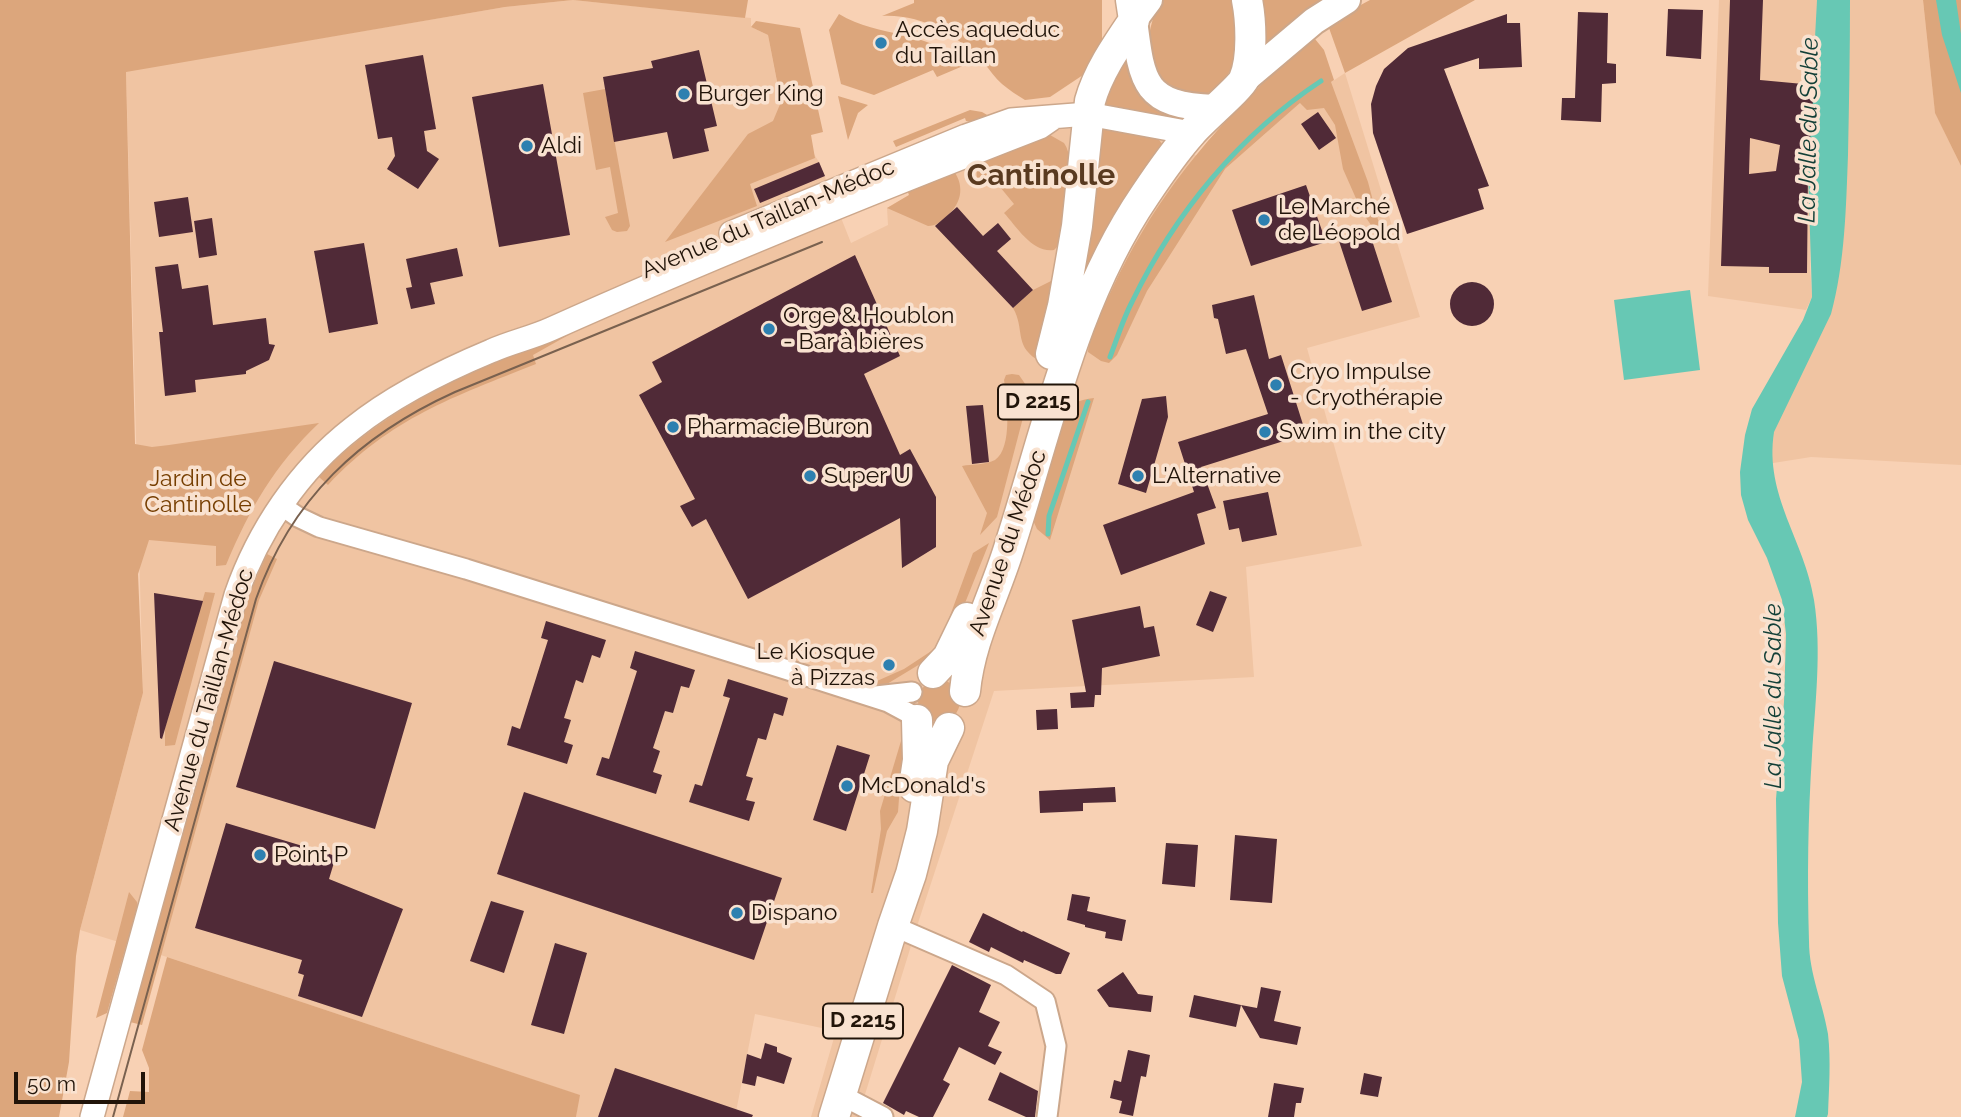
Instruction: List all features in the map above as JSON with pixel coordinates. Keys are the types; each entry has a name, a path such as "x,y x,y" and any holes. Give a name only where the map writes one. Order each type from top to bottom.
{"main road":[{"path":"1244,80 1251,27 1247,0"},
{"name":"Avenue du Médoc","path":"965,691 968,664 976,636 1001,575 1084,310 1123,231 1145,195 1191,133 1214,108 1314,21 1348,0"},
{"name":"Avenue du Médoc","path":"919,700 948,657 975,601 1009,505 1063,306 1082,191 1088,114 1093,90 1138,7"},
{"name":"D 2215","path":"1138,7 1142,71 1153,91 1177,105 1214,108"},
{"path":"949,674 956,678 965,691 967,706 963,715 949,728 932,729 919,700 949,674"},
{"name":"D 2215","path":"892,926 895,890 918,760 919,700"},
{"name":"D 2215","path":"837,1106 892,926 911,874 922,831 933,761 949,728"}],"street":[{"name":"Avenue du Taillan-Médoc","path":"92,1117 236,594 258,542 282,506 316,461 352,428 390,402 493,350 526,340 668,276 1040,127 1053,118 1088,114 1191,133"},
{"path":"282,506 319,527 466,569 865,694 919,700"},
{"path":"892,926 1006,975 1045,1001 1056,1046 1047,1117"},
{"path":"837,1106 883,1117"}],"shaded area":[{"path":"573,0 751,18 751,27 768,35 781,103 819,162 851,243 888,225 887,208 909,195 906,186 1043,131 1099,126 1157,137 1225,169 1301,102 1345,73 1420,317 1307,348 1362,546 1246,567 1254,677 994,691 858,1117 811,1117 836,1031 755,1014 735,1117 576,1117 579,1095 80,930 143,693 126,71 505,7"},
{"path":"1719,0 1817,0 1810,267 1812,297 1806,310 1708,296"},
{"path":"1841,0 1923,0 1935,112 1961,166 1961,465 1811,457 1767,464 1767,449 1833,276"}],"green space":[{"name":"Jardin de Cantinolle","path":"0,0 573,0 505,7 126,72 135,444 152,447 319,423 276,472 254,506 226,565 216,566 216,546 149,540 138,574 143,693 80,930 69,1062 59,1117 0,1117"},
{"path":"573,0 748,0 745,18"},
{"path":"914,0 1102,0 1102,47 1092,69 1050,97 1025,100 1002,84 974,53 950,35 911,19 882,16 914,3"},
{"path":"1163,0 1236,0 1239,41 1236,59 1221,83 1203,96 1188,98 1179,94 1160,81 1152,69 1149,38 1154,17"},
{"path":"1260,0 1324,0 1267,46 1263,46"},
{"path":"1370,0 1475,0 1345,73 1329,28 1331,21"},
{"path":"1923,0 1961,0 1961,166 1935,113"},
{"path":"839,14 854,22 935,45 963,66 937,77 933,70 874,95 841,84 829,30"},
{"path":"756,21 800,28 823,132 811,135 815,158 750,184 757,206 665,242 748,134 773,121 781,102 768,35 751,27"},
{"path":"1315,39 1324,50 1334,80 1331,82 1368,182 1381,231 1371,225 1362,212 1343,169 1335,125 1324,108 1307,110 1300,103 1225,169 1147,291 1117,355 1109,363 1088,352 1089,340 1114,286 1158,206 1197,155 1239,107 1309,40"},
{"path":"1125,49 1179,116 1178,119 1101,105"},
{"path":"605,89 630,226 627,231 612,230 605,217 618,213 610,167 596,170 583,93"},
{"path":"838,96 868,105 858,113 848,140"},
{"path":"970,110 989,116 978,123 966,121 965,118 896,147 893,141"},
{"path":"1099,126 1157,137 1162,144 1162,151 1077,288"},
{"path":"1043,131 1064,143 1070,164 1066,208 1058,246 1054,250 1039,247 1026,238 1004,213 1014,204 991,176 980,184 977,176 981,162"},
{"path":"951,167 959,180 959,199 952,211 938,223 928,226 887,208 909,195 906,186"},
{"path":"1053,280 1036,359 1022,342 1013,308 1033,290"},
{"path":"588,324 533,355 536,364 450,399 400,426 375,442 328,485 319,477 377,426 410,405 480,369"},
{"path":"1006,375 1019,375 1030,391 997,517 980,535 987,513 962,466 991,462 1001,454 1007,434 1004,380"},
{"path":"1094,398 1050,540 1037,529 1031,516 1062,415 1076,403"},
{"path":"989,543 959,618 932,661 920,664 887,684 868,685 904,669 939,646 973,553"},
{"path":"267,554 277,559 259,600 142,1025 130,1022 237,632 248,596"},
{"path":"205,592 215,593 175,745 165,746 165,728"},
{"path":"939,680 954,686 960,701 954,716 939,722 924,716 918,701 924,686"},
{"path":"904,731 898,812 887,831 871,893 881,829 880,811"},
{"path":"129,892 137,902 137,908 107,1013 96,1018"},
{"path":"167,957 580,1095 576,1117 123,1117 130,1091 149,1092 149,1068 142,1050"}],"water":[{"path":"1817,0 1850,0 1844,235 1831,314 1774,432 1772,455 1780,498 1809,578 1817,639 1808,918 1811,965 1828,1034 1828,1114 1827,1117 1795,1117 1802,1082 1799,1040 1782,976 1778,923 1776,799 1784,702 1786,634 1782,600 1767,558 1748,520 1741,495 1740,472 1752,409 1803,320 1812,297 1808,170"},
{"path":"1936,0 1956,0 1961,34 1961,93 1942,35"},
{"path":"1690,290 1700,370 1624,380 1614,300"}],"building":[{"path":"1730,0 1763,0 1760,80 1814,85 1808,170 1807,273 1769,273 1769,267 1721,266","holes":["1750,138 1780,145 1776,171 1749,174"]},
{"path":"1668,9 1703,10 1701,59 1666,56"},
{"path":"1578,12 1608,13 1607,63 1616,64 1616,83 1602,84 1601,122 1561,120 1562,98 1575,98"},
{"path":"1507,14 1507,23 1520,23 1522,67 1479,69 1479,58 1444,69 1489,186 1478,189 1484,209 1407,234 1373,133 1371,104 1376,86 1384,69 1408,48"},
{"path":"699,50 717,126 704,129 709,151 673,159 667,132 614,142 603,77 653,68 651,61"},
{"path":"423,55 436,129 424,131 427,151 439,159 418,189 387,169 395,156 392,137 378,139 365,65"},
{"path":"543,84 570,235 499,247 472,97"},
{"path":"1318,112 1336,138 1319,150 1301,124"},
{"path":"819,162 825,176 760,203 754,189"},
{"path":"1306,185 1326,242 1251,266 1232,210"},
{"path":"188,197 193,232 159,237 154,202"},
{"path":"957,207 983,236 998,223 1011,239 997,251 1033,290 1013,308 935,226"},
{"path":"212,218 217,255 199,258 194,221"},
{"path":"1368,228 1392,302 1362,311 1338,238"},
{"path":"364,243 378,324 329,333 314,251"},
{"path":"457,248 463,276 430,283 435,304 411,309 406,288 412,287 406,259"},
{"path":"855,255 900,356 864,374 900,455 910,449 936,497 936,547 902,568 900,518 748,599 706,519 692,527 680,506 695,499 639,395 662,382 652,362"},
{"path":"178,264 182,289 208,285 213,325 266,318 269,344 275,345 269,360 246,371 246,374 195,380 196,392 165,396 159,332 163,332 155,267"},
{"path":"1472,282 1488,288 1494,304 1488,320 1472,326 1456,320 1450,304 1456,288"},
{"path":"1254,295 1269,359 1281,355 1306,434 1201,467 1216,508 1197,514 1205,544 1121,575 1103,525 1194,492 1178,442 1268,414 1246,349 1226,354 1212,305"},
{"path":"1166,396 1168,417 1146,493 1118,484 1142,399"},
{"path":"983,405 989,462 972,464 966,406"},
{"path":"1268,492 1277,535 1242,542 1239,528 1229,530 1223,501"},
{"path":"1210,591 1227,597 1213,632 1196,625"},
{"path":"154,593 203,601 162,739 160,738"},
{"path":"1140,606 1144,628 1154,626 1160,656 1102,668 1101,695 1095,695 1094,707 1071,708 1070,693 1086,692 1072,620"},
{"path":"546,621 606,640 600,658 592,655 583,683 576,680 564,718 571,720 564,742 573,745 567,764 507,745 512,726 520,729 548,640 541,638"},
{"path":"635,651 695,670 689,688 681,686 673,713 665,711 653,748 660,751 653,772 662,775 656,794 596,775 602,757 609,759 637,671 630,668"},
{"path":"274,661 412,703 375,829 236,787"},
{"path":"728,679 788,698 783,716 774,713 766,740 758,738 746,776 753,778 746,800 755,802 749,821 689,802 695,784 702,786 730,698 723,696"},
{"path":"1057,709 1058,729 1037,730 1036,710"},
{"path":"837,745 870,755 846,831 813,820"},
{"path":"1115,787 1116,802 1083,803 1083,811 1040,813 1039,791"},
{"path":"524,792 782,878 754,960 497,874"},
{"path":"226,823 336,856 329,879 403,909 362,1017 298,996 304,975 298,973 302,960 195,928"},
{"path":"1235,835 1277,839 1272,903 1230,900"},
{"path":"1166,843 1198,845 1195,887 1162,884"},
{"path":"1072,894 1090,897 1087,911 1126,920 1122,941 1105,938 1106,932 1067,920"},
{"path":"491,901 524,911 504,973 470,961"},
{"path":"983,913 1070,953 1061,974 1024,960 1023,963 991,947 989,952 969,942"},
{"path":"555,943 587,953 564,1034 531,1025"},
{"path":"952,965 991,985 979,1012 1000,1022 988,1046 1002,1052 995,1065 959,1047 943,1080 950,1084 933,1117 919,1117 906,1111 904,1115 883,1103"},
{"path":"1123,972 1138,994 1153,996 1151,1012 1109,1007 1097,990"},
{"path":"1261,987 1281,991 1274,1021 1301,1027 1297,1045 1260,1038 1241,1005 1257,1008"},
{"path":"1194,995 1241,1005 1236,1027 1189,1017"},
{"path":"765,1043 777,1047 777,1052 792,1058 784,1084 757,1076 755,1086 742,1083 747,1054 761,1059"},
{"path":"1128,1050 1150,1055 1146,1077 1141,1076 1133,1116 1119,1113 1122,1101 1110,1098 1114,1080 1121,1082"},
{"path":"615,1068 753,1115 598,1117"},
{"path":"1000,1072 1038,1091 1035,1117 1026,1117 988,1100"},
{"path":"1364,1073 1382,1077 1378,1097 1360,1094"},
{"path":"1274,1083 1304,1088 1301,1103 1296,1103 1294,1117 1268,1117"}],"waterway":[{"path":"1110,357 1126,315 1149,269 1189,207 1212,178 1263,126 1321,81"},
{"path":"1048,534 1049,516 1088,402"}],"tram line":[{"path":"113,1117 256,599 288,531 309,501 333,474 360,450 421,409 455,392 822,242"}],"place":[{"name":"Accès aqueduc du Taillan","path":"881,43"},
{"name":"Burger King","path":"684,94"},
{"name":"Aldi","path":"527,146"},
{"name":"Le Marché de Léopold","path":"1264,220"},
{"name":"Orge & Houblon - Bar à bières","path":"769,329"},
{"name":"Cryo Impulse - Cryothérapie","path":"1276,385"},
{"name":"Pharmacie Buron","path":"673,427"},
{"name":"Swim in the city","path":"1265,432"},
{"name":"Super U","path":"810,476"},
{"name":"L'Alternative","path":"1138,476"},
{"name":"Le Kiosque à Pizzas","path":"889,665"},
{"name":"McDonald's","path":"847,786"},
{"name":"Point P","path":"260,855"},
{"name":"Dispano","path":"737,913"}],"district":[{"name":"Cantinolle","path":"1041,176"}],"water label":[{"name":"La Jalle du Sable","path":"1809,130"},
{"name":"La Jalle du Sable","path":"1774,696"}]}
